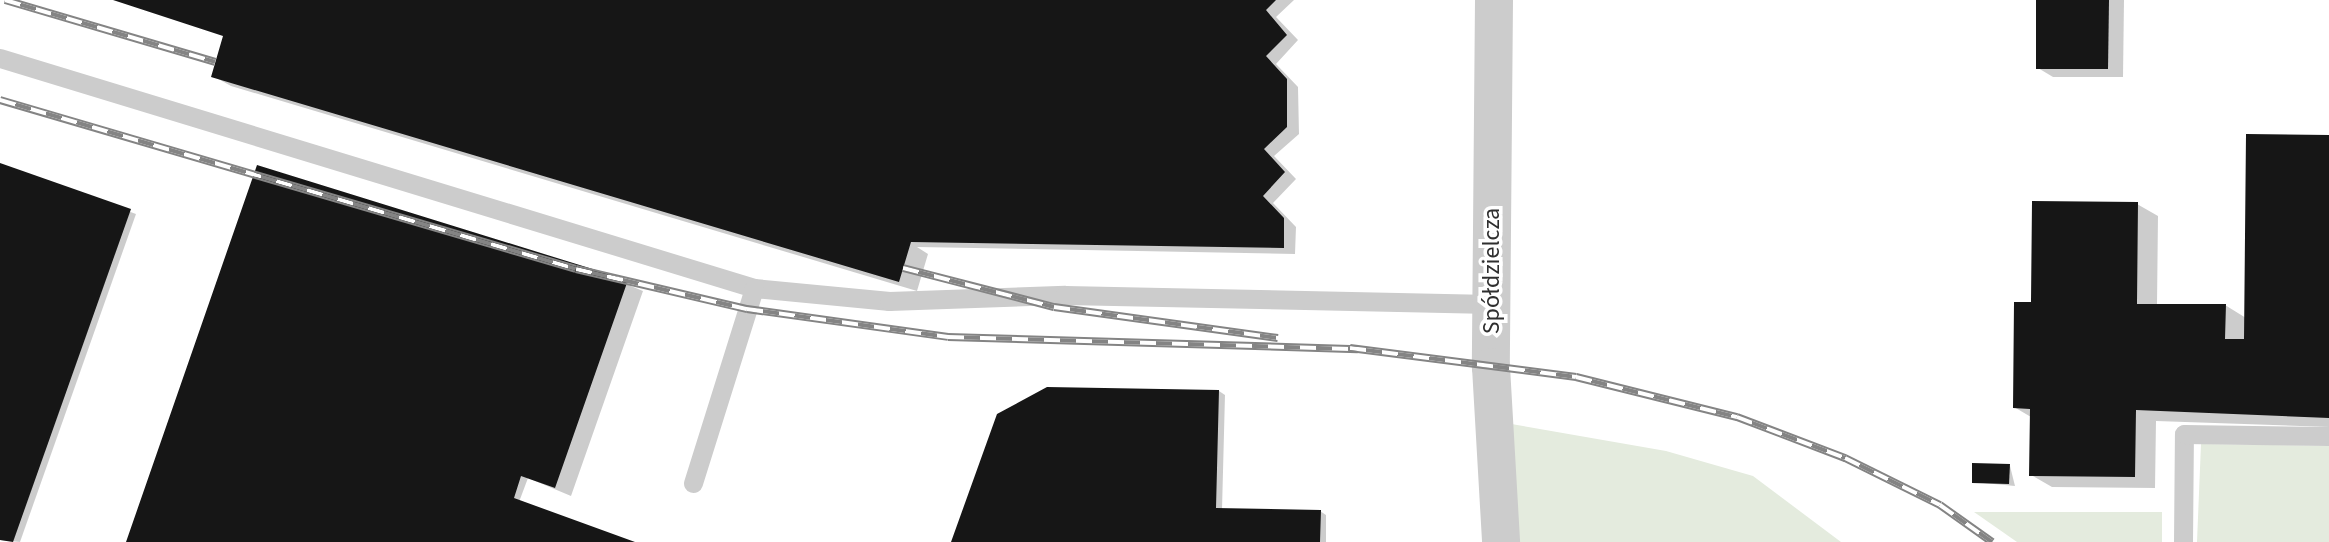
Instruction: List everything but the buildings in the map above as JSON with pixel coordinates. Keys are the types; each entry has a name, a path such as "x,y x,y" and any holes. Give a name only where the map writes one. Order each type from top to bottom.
{"street":[{"name":"Spółdzielcza","path":"1494,0 1491,304 1501,542"}],"lane":[{"path":"0,58 754,288 889,301 1065,295 1491,304"},
{"path":"693,482 754,288"},
{"path":"2183,542 2184,434 2329,436"}],"shaded area":[{"path":"1494,421 1666,451 1753,476 1841,542 1501,542"},
{"path":"2201,444 2329,446 2329,542 2197,542"},
{"path":"1974,512 2162,512 2162,542 2017,542"}],"railway":[{"path":"5,0 215,62"},
{"path":"0,100 576,269 747,309 948,337 1358,349"},
{"path":"903,268 1054,307 1278,338"},
{"path":"1350,348 1576,377 1737,417 1845,458 1940,505 1992,542"}]}
